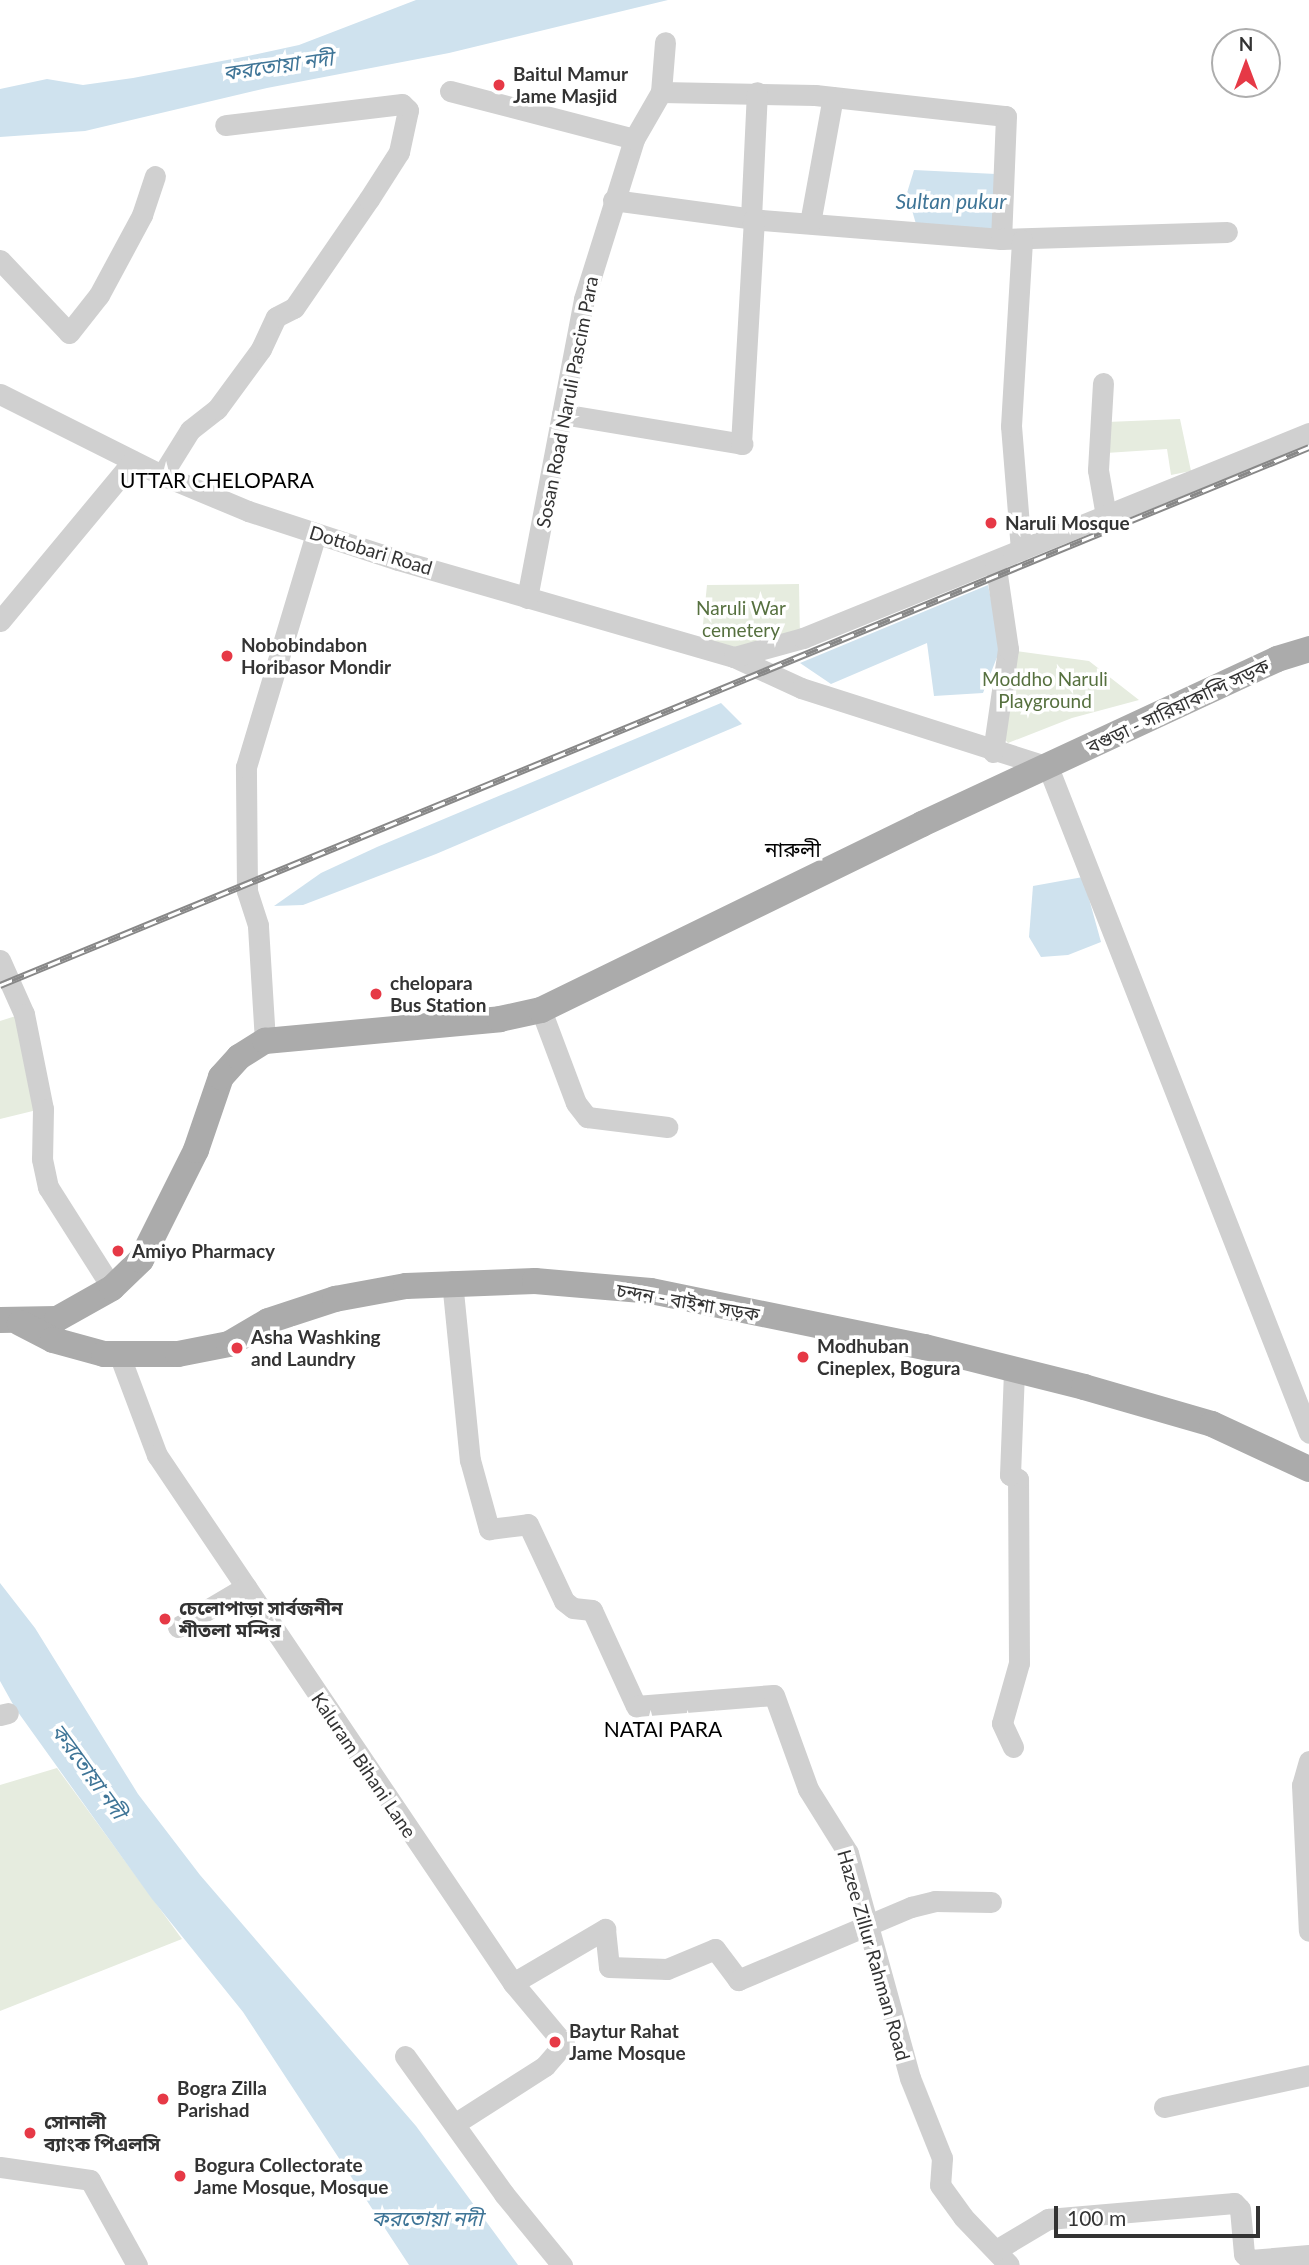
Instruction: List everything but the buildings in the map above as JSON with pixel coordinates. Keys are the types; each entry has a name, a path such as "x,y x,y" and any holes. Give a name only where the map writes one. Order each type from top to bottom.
{"main road":[{"name":"বগুড়া - সারিয়াকান্দি সড়ক","path":"265,1041 500,1019 541,1010 922,824 1277,659 1309,649"},
{"path":"10,1322 57,1319 112,1288 141,1260 166,1217 222,1077 239,1056 265,1041"},
{"name":"চন্দন - বাইশা সড়ক","path":"10,1322 52,1340 119,1354 178,1354 229,1344 268,1321 335,1299 452,1281 536,1281 651,1291 1014,1368 1212,1424 1309,1469"}],"street":[{"name":"Sosan Road Naruli Pascim Para","path":"527,598 584,299 634,139 661,92 665,41"},
{"path":"450,91 634,139"},
{"path":"661,92 757,92 832,97 1006,116 1012,239 1012,426 1021,550"},
{"path":"562,414 742,444 757,92"},
{"path":"810,223 832,97"},
{"path":"162,475 190,430 217,409 261,349 276,317 294,307 369,199 399,152 408,110 402,104 225,125"},
{"path":"0,260 69,333 99,295 142,215 155,176"},
{"path":"613,200 753,218 1012,239 1227,232"},
{"path":"1103,383 1098,470 1106,516"},
{"name":"Dottobari Road","path":"0,394 162,475 316,534 734,657 801,688 993,752 1048,767"},
{"path":"734,657 803,638 1309,433"},
{"path":"0,621 133,461"},
{"path":"265,1041 258,925 247,891 246,767 316,534"},
{"path":"993,752 1008,649 995,561"},
{"path":"1048,767 1309,1433"},
{"path":"0,960 24,1014 43,1110 42,1159 48,1187 112,1288"},
{"path":"541,1010 576,1103 587,1117 667,1127"},
{"name":"Hazee Zillur Rahman Road","path":"452,1281 470,1460 489,1529 528,1524 564,1601 573,1608 592,1610 636,1706 774,1695 804,1779 848,1853 910,2078 942,2158 940,2185 963,2217 1003,2258"},
{"name":"Kaluram Bihani Lane","path":"119,1354 157,1455 513,1983 564,2048 545,2066 456,2123"},
{"path":"1013,1747 1002,1723 1019,1663 1018,1479 1010,1475 1014,1368"},
{"path":"178,1627 246,1587"},
{"path":"1309,1761 1302,1785 1309,1931"},
{"path":"513,1983 605,1929 609,1968 667,1969 715,1949 738,1980 935,1901 991,1902"},
{"path":"405,2056 456,2123 504,2194 562,2265"},
{"path":"1164,2107 1309,2075"},
{"path":"0,2167 90,2180 137,2265"},
{"path":"1003,2258 1048,2219 1234,2203 1240,2209 1244,2254 1250,2260 1309,2255"}],"green space":[{"path":"1180,419 1191,471 1171,475 1167,449 1106,453 1107,422"},
{"name":"Naruli War cemetery","path":"799,584 800,639 734,657 702,634 707,585"},
{"name":"Moddho Naruli Playground","path":"1016,651 1089,661 1139,700 1072,718 1008,743 999,733"},
{"path":"22,1014 41,1109 0,1119 0,1021"},
{"path":"57,1768 182,1939 0,2011 0,1785"}],"water":[{"path":"416,0 668,0 449,53 267,88 85,131 0,137 0,89 47,79 83,85 248,56 299,45"},
{"name":"Sultan pukur","path":"914,170 996,174 996,232 916,224 907,193"},
{"path":"988,585 1001,647 983,693 934,696 927,643 831,684 800,663"},
{"path":"721,703 742,724 436,854 303,905 274,906 321,873 377,847"},
{"path":"1083,877 1101,942 1068,955 1041,957 1029,937 1033,886"},
{"name":"করতোয়া নদী","path":"0,1583 35,1628 138,1794 200,1875 416,2126 518,2265 409,2265 243,2012 152,1899 15,1708 0,1681"}],"railway":[{"path":"0,985 1309,447"}],"place":[{"name":"Baitul Mamur Jame Masjid","path":"499,85"},
{"name":"Naruli Mosque","path":"991,523"},
{"name":"Nobobindabon Horibasor Mondir","path":"227,656"},
{"name":"chelopara Bus Station","path":"376,994"},
{"name":"Amiyo Pharmacy","path":"118,1251"},
{"name":"Asha Washking and Laundry","path":"237,1348"},
{"name":"Modhuban Cineplex, Bogura","path":"803,1357"},
{"name":"চেলোপাড়া সার্বজনীন শীতলা মন্দির","path":"165,1619"},
{"name":"Baytur Rahat Jame Mosque","path":"555,2042"},
{"name":"Bogra Zilla Parishad","path":"163,2099"},
{"name":"সোনালী ব্যাংক পিএলসি","path":"30,2133"},
{"name":"Bogura Collectorate Jame Mosque, Mosque","path":"180,2176"}],"district":[{"name":"UTTAR CHELOPARA","path":"217,480"},
{"name":"নারুলী","path":"793,849"},
{"name":"NATAI PARA","path":"663,1729"}]}
